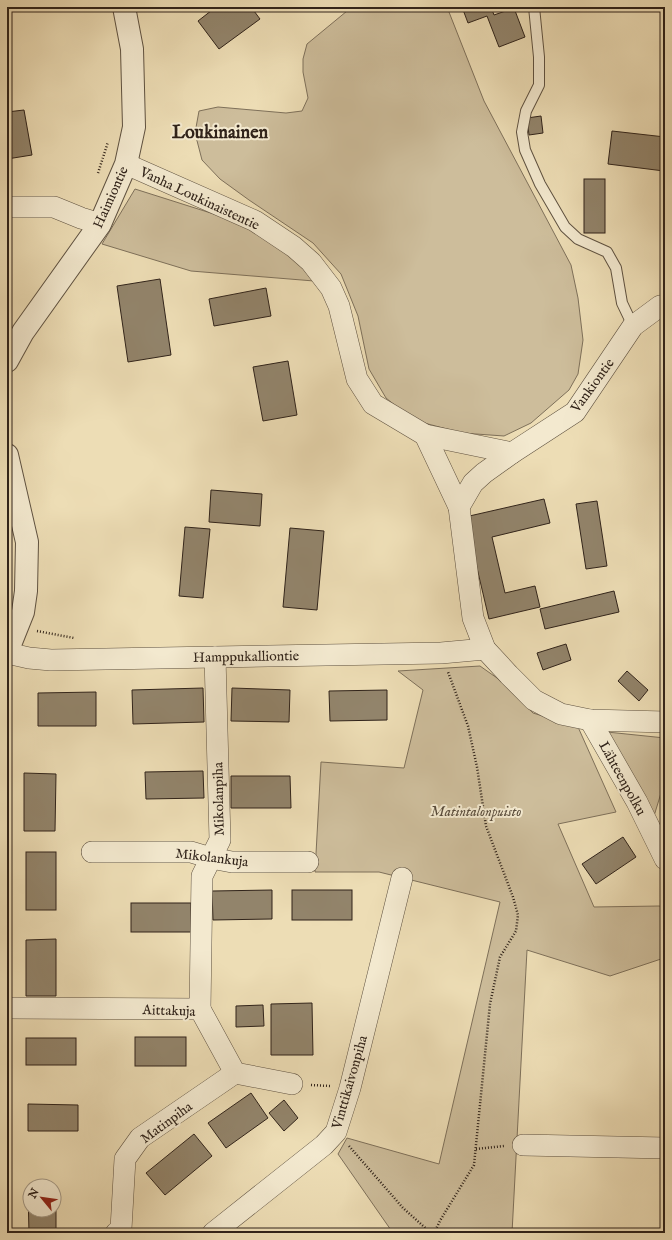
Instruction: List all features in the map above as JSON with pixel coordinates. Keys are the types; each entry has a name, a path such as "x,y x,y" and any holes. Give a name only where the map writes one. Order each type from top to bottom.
{"street":[{"name":"Haimiontie","path":"7,361 23,332 100,224 126,164 134,126 134,119 132,49 124,7"},
{"name":"Vanha Loukinaistentie","path":"126,164 255,221 294,247 311,262 330,288 339,306 357,379 373,404 425,435"},
{"path":"7,206 54,207 100,224"},
{"name":"Vankiontie","path":"459,507 473,484 484,473 575,412 633,326 660,306 665,305"},
{"path":"425,435 512,453"},
{"path":"425,435 459,507 473,618 485,649 534,700 562,714 590,720 665,722"},
{"path":"7,455 27,542 26,585 23,612 7,652"},
{"name":"Hamppukalliontie","path":"7,652 29,658 51,660 441,653 485,649"},
{"name":"Mikolanpiha","path":"200,1009 202,876 220,840 215,657"},
{"name":"Lähteenpolku","path":"590,720 637,802 665,859"},
{"name":"Mikolankuja","path":"92,852 191,852 232,862 308,862"},
{"name":"Vinttikaivonpiha","path":"213,1233 324,1145 336,1132 350,1088 402,878"},
{"name":"Aittakuja","path":"7,1008 200,1009 235,1073"},
{"path":"235,1073 292,1084"},
{"name":"Matinpiha","path":"116,1233 121,1229 125,1159 140,1138 235,1073"},
{"path":"523,1145 665,1148"}],"lane":[{"path":"534,7 539,57 539,85 526,111 522,132 525,150 540,184 565,227 578,239 607,252 616,268 622,303 633,326"}],"path":[{"path":"97,175 109,138"},
{"path":"434,1233 474,1166 490,1004 500,957 516,931 518,915 513,897 486,826 477,767 468,726 441,653"},
{"path":"292,1084 350,1088"},
{"path":"336,1132 377,1176 403,1208 431,1233"},
{"path":"476,1149 523,1145"}],"green space":[{"path":"348,7 447,7 484,101 571,265 578,298 583,340 578,374 569,390 531,423 504,436 462,433 413,420 386,398 369,369 358,316 341,274 313,243 220,179 202,160 195,133 199,111 218,107 286,113 302,111 308,98 303,72 303,59 307,44 347,11"},
{"path":"135,189 236,221 283,247 314,281 191,271 102,244"},
{"name":"Matintalonpuisto","path":"480,666 497,678 533,713 578,727 616,812 558,824 594,907 665,907 665,960 661,959 610,976 527,950 512,1233 393,1233 338,1154 347,1138 439,1164 500,902 379,872 315,872 321,762 404,768 423,690 398,671"},
{"path":"607,732 665,738 665,780 654,816"}],"building":[{"path":"216,7 251,7 260,19 219,49 198,21"},
{"path":"462,7 491,7 494,15 514,8 525,37 499,47 487,16 468,23"},
{"path":"24,110 32,155 7,159 7,112"},
{"path":"541,116 543,133 529,135 527,118"},
{"path":"612,131 665,137 664,171 608,164"},
{"path":"584,179 605,179 605,233 584,233"},
{"path":"160,279 171,355 128,362 117,286"},
{"path":"266,288 271,316 214,326 209,299"},
{"path":"288,361 297,415 263,421 253,367"},
{"path":"211,490 262,494 260,526 209,522"},
{"path":"544,499 550,523 492,537 505,593 535,586 540,607 489,619 465,517"},
{"path":"597,501 607,566 586,569 576,504"},
{"path":"185,527 210,529 203,598 179,596"},
{"path":"290,528 324,531 317,610 283,607"},
{"path":"614,591 619,612 545,629 540,609"},
{"path":"566,644 571,660 543,670 537,653"},
{"path":"627,671 648,690 639,701 618,681"},
{"path":"203,688 204,722 133,724 132,690"},
{"path":"232,688 290,690 289,722 231,721"},
{"path":"387,690 387,720 330,721 329,691"},
{"path":"96,692 96,726 38,726 38,693"},
{"path":"203,771 204,798 146,799 145,772"},
{"path":"24,773 56,774 55,831 24,831"},
{"path":"231,776 290,776 291,808 231,808"},
{"path":"623,837 636,857 596,884 582,864"},
{"path":"26,852 56,852 56,910 26,910"},
{"path":"272,890 272,919 213,920 212,891"},
{"path":"292,890 352,890 352,920 292,920"},
{"path":"131,903 191,903 191,932 131,932"},
{"path":"56,939 56,996 26,996 26,940"},
{"path":"312,1003 313,1055 271,1055 271,1004"},
{"path":"263,1005 264,1026 236,1027 236,1006"},
{"path":"135,1037 186,1037 186,1066 135,1066"},
{"path":"26,1038 76,1038 76,1065 26,1065"},
{"path":"251,1093 268,1118 226,1148 208,1123"},
{"path":"284,1100 298,1118 284,1131 269,1113"},
{"path":"28,1104 78,1105 78,1131 28,1131"},
{"path":"194,1134 212,1156 165,1195 146,1173"},
{"path":"29,1218 56,1218 56,1233 29,1233"}],"district":[{"name":"Loukinainen","path":"220,132"}]}
